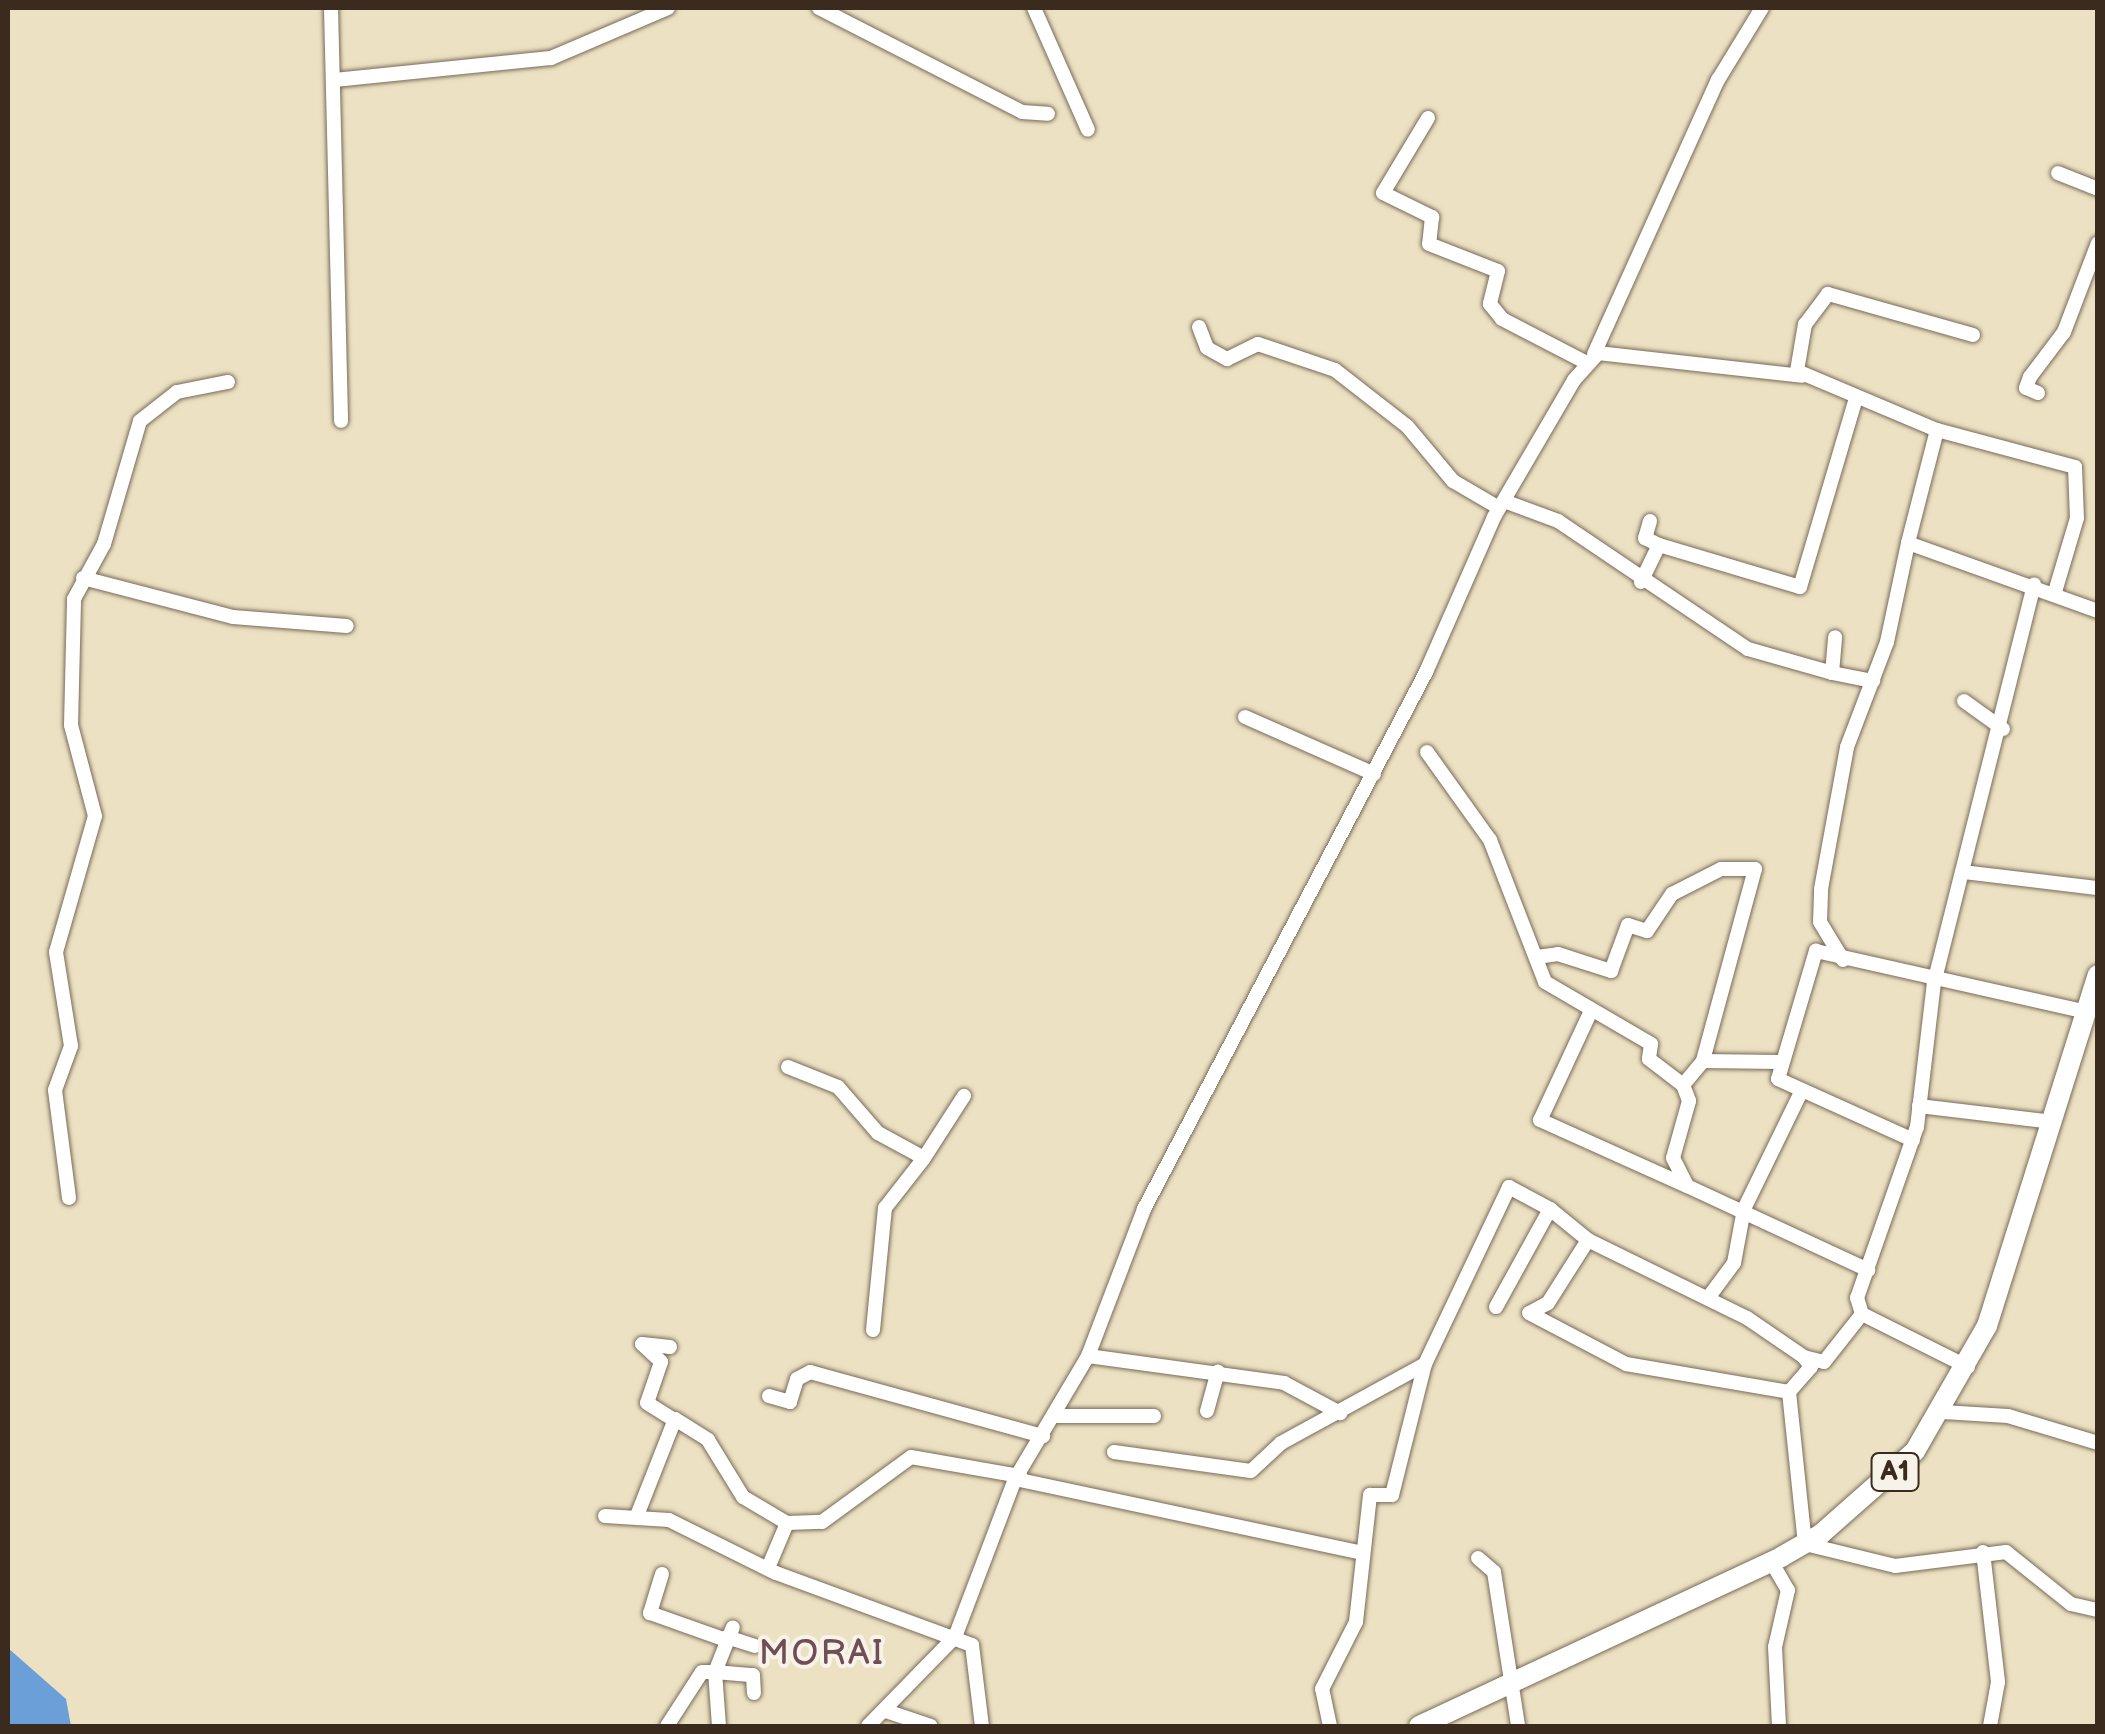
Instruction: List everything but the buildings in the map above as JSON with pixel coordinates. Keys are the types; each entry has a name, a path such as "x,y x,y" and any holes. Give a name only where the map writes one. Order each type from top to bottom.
{"highway":[{"name":"A1","path":"1419,1726 1508,1688 1805,1544 1888,1479 1943,1412 1968,1367 2053,1122 2098,975"}],"street":[{"path":"332,8 341,421"},
{"path":"334,80 552,58 668,8"},
{"path":"818,8 1022,112 1048,114"},
{"path":"1034,8 1088,130"},
{"path":"868,1726 954,1637 1017,1477 1088,1356 1144,1209 1374,774 1501,504 1590,358 1718,80 1762,8"},
{"path":"1428,118 1383,193 1432,218 1429,244 1498,271 1490,304 1502,319 1590,358 1802,376 1937,430 2075,466 2077,518 2055,592"},
{"path":"2058,173 2098,189"},
{"path":"2038,393 2026,388 2030,377 2064,332 2098,242"},
{"path":"1802,376 1805,324 1828,294 1973,335"},
{"path":"1200,328 1207,348 1227,360 1258,344 1335,370 1407,426 1454,482 1501,504 1558,521 1640,582 1748,649 1832,673 1873,680"},
{"path":"68,1198 55,1090 71,1046 55,980 95,816 71,725 73,604 83,578 104,544 140,421 177,392 228,382"},
{"path":"1650,521 1646,538 1659,545 1800,587 1856,398"},
{"path":"1843,960 1820,922 1821,889 1847,746 1873,680 1937,430"},
{"path":"1908,543 2034,584 2098,611"},
{"path":"1640,582 1659,545"},
{"path":"83,578 233,617 347,626"},
{"path":"1330,1726 1322,1689 1356,1622 1370,1495 1392,1494 1425,1364 1509,1187 1550,1209 1588,1240 1708,1298 1804,1357 1824,1362 1862,1314 1868,1270 1913,1140 1936,974 2003,729 2034,584"},
{"path":"1832,673 1835,637"},
{"path":"1964,701 2003,729"},
{"path":"1245,717 1374,774"},
{"path":"1427,752 1490,840 1545,982 1590,1013 1650,1044 1649,1059 1683,1085 1690,1101 1673,1158 1686,1186"},
{"path":"1537,957 1558,954 1611,971 1628,925 1648,931 1672,894 1721,869 1754,869 1703,1062 1683,1085"},
{"path":"1963,872 2098,888"},
{"path":"1913,1140 1780,1084 1779,1062 1816,951 1843,960 1936,974 2086,1012"},
{"path":"1590,1013 1540,1120 1868,1270"},
{"path":"1703,1062 1779,1062"},
{"path":"788,1066 838,1088 878,1133 924,1158"},
{"path":"1708,1298 1747,1233 1744,1210 1800,1094"},
{"path":"873,1330 885,1208 924,1158 964,1096"},
{"path":"1920,1106 2053,1122"},
{"path":"1496,1307 1550,1209"},
{"path":"1588,1240 1548,1303 1529,1313 1541,1325 1656,1373 1789,1392"},
{"path":"1862,1314 1968,1367"},
{"path":"670,1346 642,1344 661,1362 647,1403 708,1440 743,1497 787,1523 822,1522 911,1458 1017,1477 1362,1552"},
{"path":"1088,1356 1218,1371 1318,1394 1340,1413"},
{"path":"1804,1357 1811,1367 1789,1392 1805,1544 1895,1566 1982,1552 2006,1552 2070,1604 2098,1610"},
{"path":"1114,1452 1251,1471 1425,1364"},
{"path":"1207,1411 1218,1371"},
{"path":"769,1396 790,1402 797,1380 810,1372 1043,1436"},
{"path":"1943,1412 2008,1416 2098,1443"},
{"path":"1056,1416 1154,1416"},
{"path":"638,1513 675,1418"},
{"path":"605,1516 638,1513 768,1568 954,1637 976,1652 982,1726"},
{"path":"768,1568 787,1523"},
{"path":"1982,1552 1998,1682 1990,1726"},
{"path":"1478,1558 1494,1572 1508,1688 1518,1726"},
{"path":"1772,1561 1788,1590 1775,1647 1779,1726"},
{"path":"662,1574 650,1613 755,1646"},
{"path":"719,1726 714,1672 729,1635"},
{"path":"667,1726 702,1672 753,1675 754,1693"},
{"path":"886,1711 931,1726"}],"water":[{"path":"8,1648 66,1699 71,1726 8,1726"}],"district":[{"name":"MORAI","path":"822,1654"}]}
